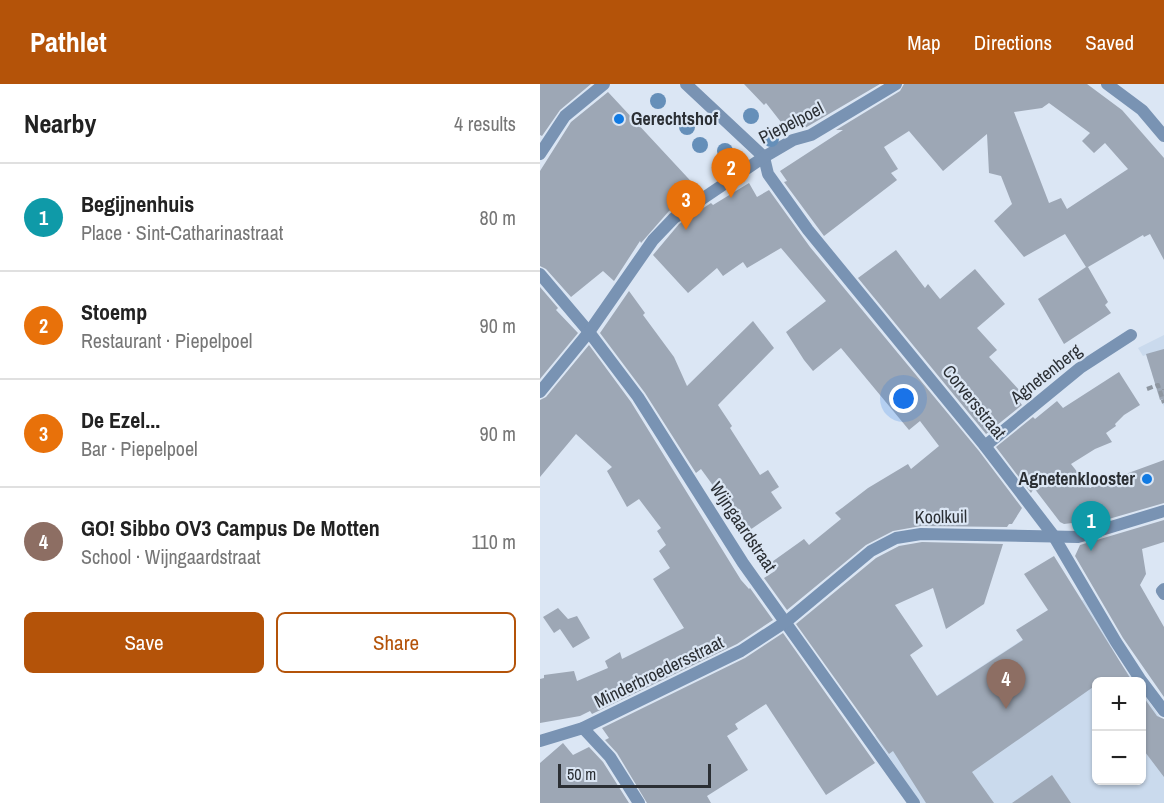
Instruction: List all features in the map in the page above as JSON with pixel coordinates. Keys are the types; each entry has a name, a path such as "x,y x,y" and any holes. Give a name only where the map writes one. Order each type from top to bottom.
{"street":[{"path":"543,150 565,116 604,84"},
{"path":"686,84 764,157"},
{"name":"Piepelpoel","path":"540,392 590,332 653,240 674,218 764,157 793,140 811,135 896,84"},
{"path":"1107,84 1142,110 1164,136"},
{"name":"Corversstraat","path":"764,157 768,174 808,230 985,446 1053,535 1116,642 1164,711"},
{"name":"Wijngaardstraat","path":"540,274 590,332 638,397 737,553 914,803"},
{"name":"Agnetenberg","path":"985,446 1080,368 1131,335"},
{"name":"Koolkuil","path":"787,621 871,551 896,538 921,534 1078,537 1164,511"},
{"name":"Minderbroedersstraat","path":"540,741 583,728 741,651 787,621"},
{"path":"583,728 610,758 639,803"}],"path":[{"path":"1147,389 1158,385 1164,403"}],"shaded area":[{"path":"1164,335 1164,407 1146,355 1143,356 1138,348"},
{"path":"1086,598 1120,663 1131,677 1092,677 1092,785 1146,785 1146,698 1164,723 1164,803 920,803 875,736"}],"building":[{"path":"540,84 591,84 560,110 542,136 540,135"},
{"path":"744,84 880,84 805,128 784,126 766,103 764,105"},
{"path":"904,84 1087,84 1122,110 1164,158 1164,260 1150,234 1144,237 1143,235 1088,267 1108,302 1105,305 1111,313 1064,344 1038,299 1086,267 1065,234 1024,257 994,221 1012,204 1001,176 989,173 987,134 943,171 909,131 884,147 898,169 891,173 897,180 824,236 784,182 787,181 780,171 843,130 836,130 900,91","holes":["1049,103 1090,133 1082,141 1094,153 1105,143 1128,169 1067,209 1061,198 1049,203 1014,112 1042,108"]},
{"path":"608,92 700,191 669,211 641,243 640,241 614,281 603,271 571,297 546,269 540,266 540,171 571,122"},
{"path":"749,183 757,197 769,190 810,247 979,451 1022,508 1012,524 1007,527 921,526 893,531 866,545 787,610 764,578 775,571 769,564 804,539 809,545 841,519 835,513 868,488 908,464 911,469 939,446 920,421 909,430 841,348 813,371 804,360 786,332 826,301 781,248 747,268 743,262 723,276 717,268 688,293 653,255 679,224 711,203 713,205"},
{"path":"896,250 925,288 928,284 940,299 975,269 1005,304 977,328 997,350 989,357 1020,391 1015,396 1022,405 986,434 858,278"},
{"path":"540,287 558,308 556,310 578,333 540,379"},
{"path":"629,291 645,313 643,315 674,357 687,386 753,321 774,348 718,405 760,475 768,470 779,487 771,492 782,508 747,532 701,469 696,473 645,393 600,333"},
{"path":"589,345 631,402 741,580 750,588 773,620 737,644 592,714 590,711 580,716 540,723 540,679 544,678 544,675 574,671 577,681 608,668 605,661 620,652 622,659 684,628 653,579 670,568 659,551 666,545 657,531 661,528 639,499 627,507 607,471 612,467 576,434 540,477 540,400 546,397"},
{"path":"1164,349 1164,399 1160,400 1146,354"},
{"path":"1119,372 1140,405 1124,415 1115,424 1116,426 1106,433 1112,442 1095,449 1071,464 1090,488 1106,479 1164,460 1164,503 1088,525 1089,521 1064,524 1034,488 1031,493 996,447 1057,401 1063,408"},
{"path":"1164,520 1164,542 1142,549 1146,574 1140,585 1164,627 1164,697 1123,638 1075,556 1080,545"},
{"path":"922,542 1003,544 984,604 946,629 933,588 895,605 923,646 910,655 937,696 1023,640 1016,630 1048,610 1024,574 1054,556 1130,677 1092,677 1092,688 972,772 994,803 926,803 893,751 889,754 796,624 876,558 899,546"},
{"path":"558,608 568,619 577,616 590,638 573,648 560,629 554,633 543,617"},
{"path":"783,633 875,763 826,795 766,704 735,724 738,729 727,736 748,770 707,796 711,803 647,803 617,753 605,740 609,738 602,728 745,658"},
{"path":"1146,701 1157,716 1164,719 1164,777 1146,753"},
{"path":"563,743 573,755 589,747 603,762 629,803 540,803 540,763"},
{"path":"1052,775 1071,803 1012,803"}],"place":[{"name":"Gerechtshof","path":"619,119"},
{"name":"Stoemp","path":"731,198"},
{"name":"De Ezel...","path":"686,230"},
{"name":"Agnetenklooster","path":"1147,479"},
{"name":"Begijnenhuis","path":"1091,551"},
{"name":"GO! Sibbo OV3 Campus De Motten","path":"1006,709"}]}
